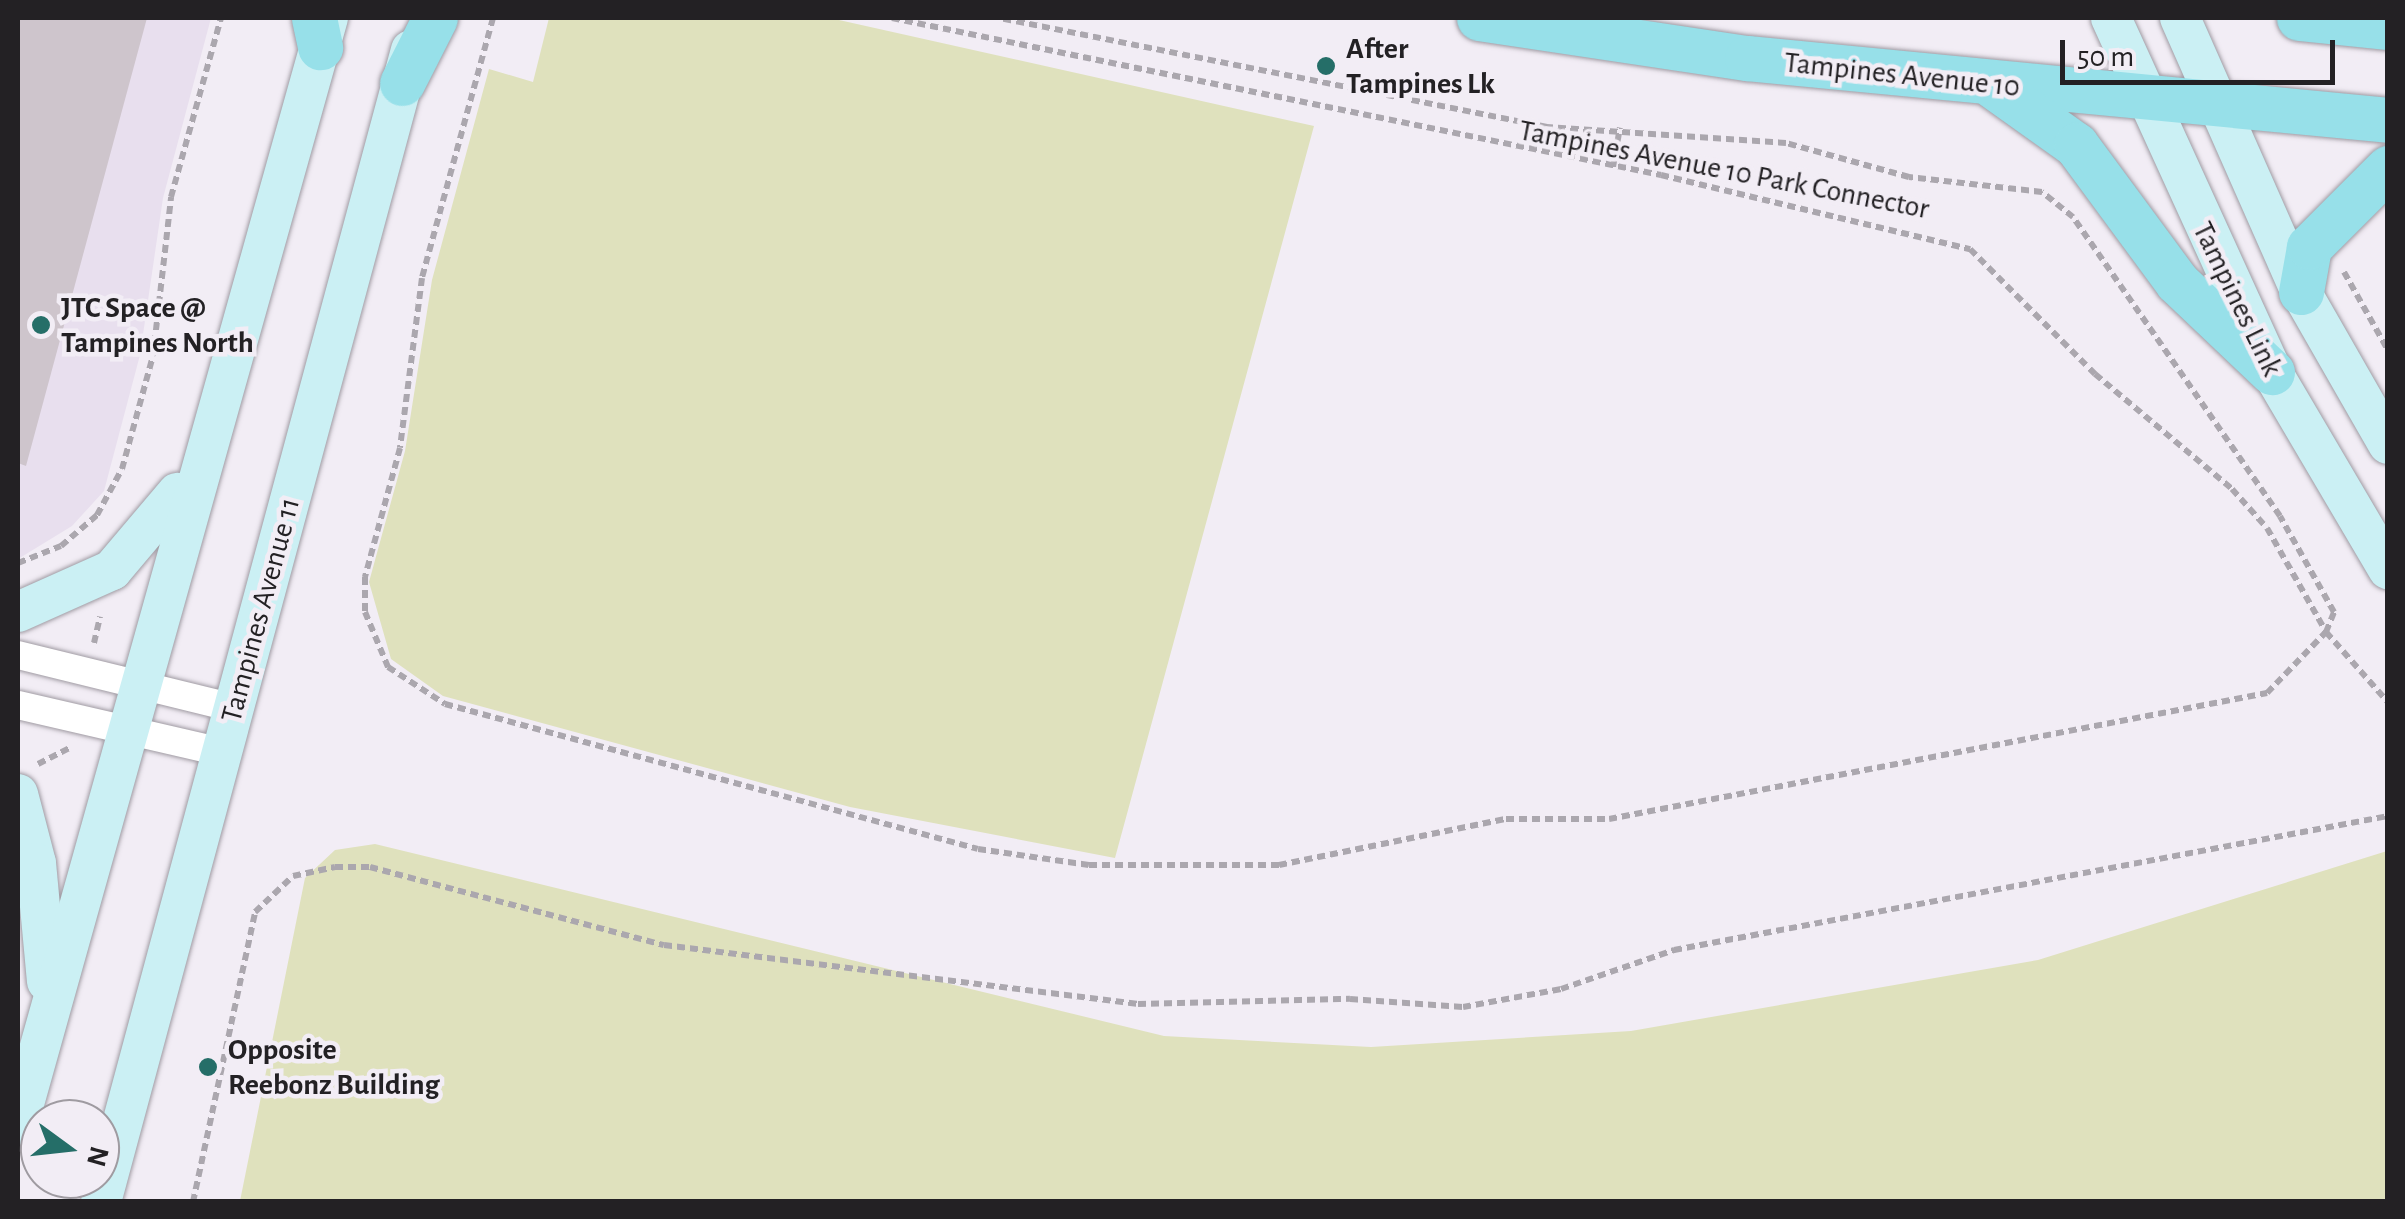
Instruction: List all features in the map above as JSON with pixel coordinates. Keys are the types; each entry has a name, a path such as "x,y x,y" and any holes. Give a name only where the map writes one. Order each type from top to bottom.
{"main road":[{"name":"Tampines Avenue 11","path":"101,1202 420,18"},
{"path":"402,83 435,18"},
{"name":"Tampines Avenue 10","path":"1479,18 1626,44 2145,99 2388,120"},
{"name":"Tampines Link","path":"2111,18 2272,372 2388,569"},
{"name":"Tampines Link","path":"2180,18 2301,292 2388,444"},
{"path":"2299,18 2388,27"},
{"path":"18,1125 196,463 321,27"},
{"path":"1989,83 2076,144 2176,282 2272,372"},
{"path":"2301,292 2309,247 2388,168"},
{"path":"18,612 112,570 150,534 196,463"},
{"path":"18,794 36,863 49,1000"}],"street":[{"path":"18,655 234,708"},
{"path":"18,705 222,752"}],"path":[{"path":"18,564 61,546 97,514 122,469 152,356 171,196 221,18"},
{"path":"493,18 422,278 400,448 365,577 365,612 388,667 445,704 978,850 1089,865 1279,865 1506,818 1609,819 2268,694 2326,632 2334,612 2280,516 2073,217 2042,192 1909,177 1786,143 1620,128 1547,127 1000,18"},
{"name":"Tampines Avenue 10 Park Connector","path":"892,18 1614,167 1970,248 2095,374 2232,490 2267,528 2326,632 2388,702"},
{"path":"1614,167 1620,128"},
{"path":"2340,266 2388,350"},
{"path":"193,1202 256,912 294,876 335,867 370,867 664,945 1079,997 1463,1007 1561,989 1674,950 2388,816"}],"shaded area":[{"path":"18,18 211,18 163,198 140,355 104,491 72,526 18,559"}],"green space":[{"path":"549,18 830,18 1314,126 1115,858 850,807 443,696 391,659 369,582 405,451 432,280 489,69 533,82"},
{"path":"375,844 1164,1036 1371,1047 1631,1031 2038,960 2387,851 2387,1201 240,1201 305,878 335,850"}],"building":[{"name":"JTC Space @ Tampines North","path":"18,18 147,18 26,466 18,463"}],"place":[{"name":"After Tampines Lk","path":"1326,66"},
{"name":"JTC Space @ Tampines North","path":"41,325"},
{"name":"Opposite Reebonz Building","path":"208,1067"}]}
